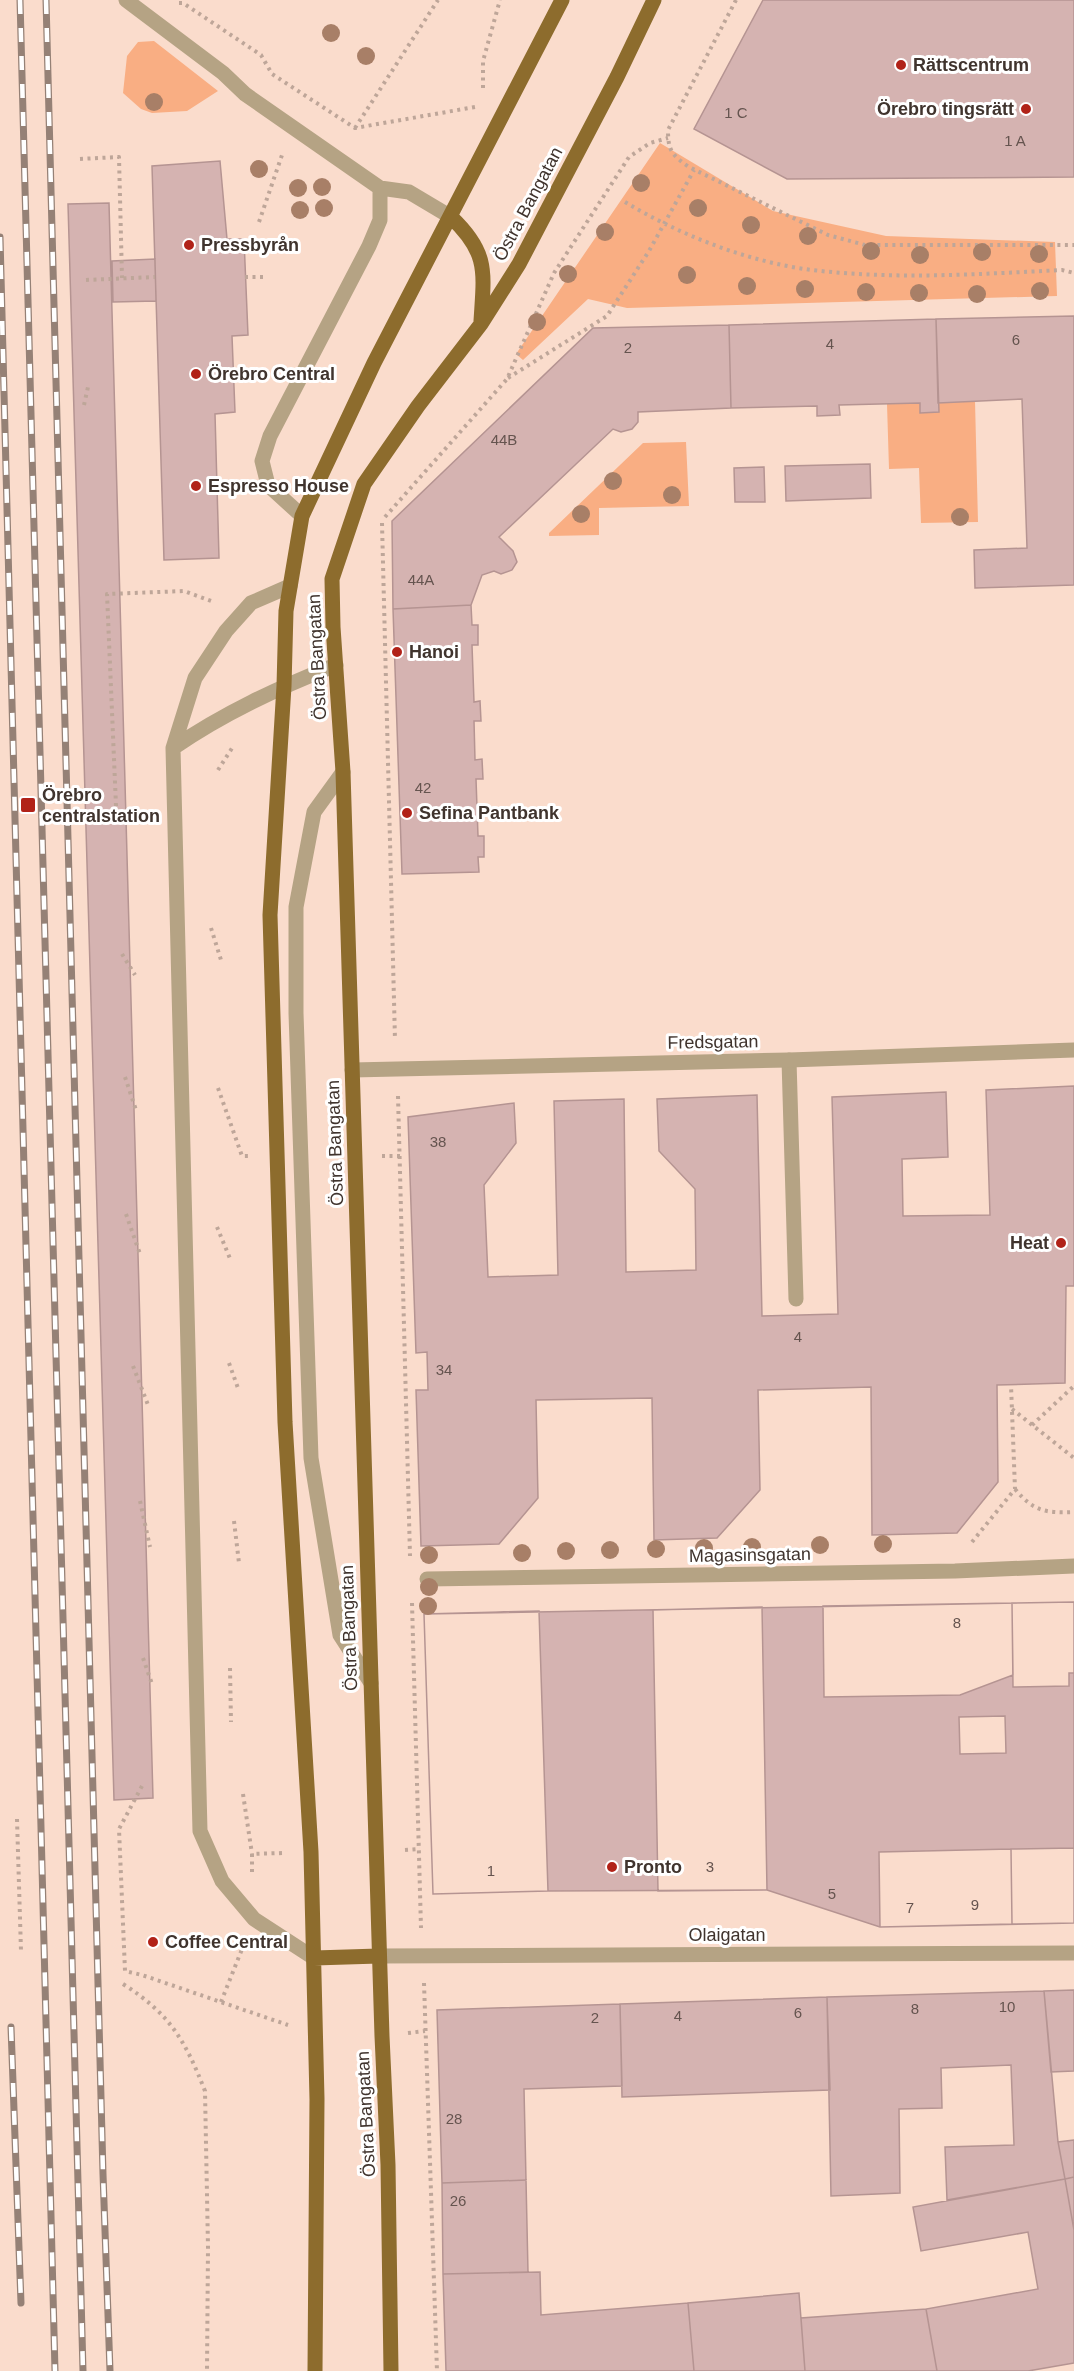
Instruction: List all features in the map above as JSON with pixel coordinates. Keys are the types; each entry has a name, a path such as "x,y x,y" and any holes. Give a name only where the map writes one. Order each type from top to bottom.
{"main road":[{"name":"Östra Bangatan","path":"315,2371 317,2099 311,1852 285,1422 270,915 284,686 286,611 302,516 374,363 562,0"},
{"name":"Östra Bangatan","path":"391,2371 388,2165 379,1956 343,772 332,579 364,484 418,406 481,324 532,240 653,1"},
{"path":"451,217 466,232 482,260 484,272 481,324"},
{"path":"314,1958 379,1956"}],"street":[{"path":"126,0 223,73 245,94 380,188 408,192 451,217"},
{"path":"302,516 268,485 262,460 270,436 369,246 380,220 380,188"},
{"path":"290,586 251,603 226,631 195,678 173,748 200,1831 222,1881 254,1919 314,1958"},
{"path":"173,748 203,727 240,706 336,665"},
{"path":"343,772 314,812 296,907 296,1013 311,1458 340,1635 371,1683"},
{"name":"Fredsgatan","path":"352,1070 789,1060 1074,1050"},
{"path":"789,1060 796,1299"},
{"name":"Magasinsgatan","path":"426,1579 955,1571 1074,1566"},
{"name":"Olaigatan","path":"379,1956 1074,1953"}],"path":[{"path":"355,128 438,0"},
{"path":"483,94 483,61 500,0"},
{"path":"736,0 668,130 668,146 674,157 694,170 828,235 865,246 1074,245"},
{"path":"176,3 183,3 261,55 272,74 355,128 483,105"},
{"path":"259,222 292,127 311,98"},
{"path":"507,379 554,273 628,157 650,143 668,138"},
{"path":"80,159 119,157 122,278"},
{"path":"410,1557 382,520 507,379 607,316 694,170"},
{"path":"626,202 699,237 753,257 811,270 941,274 1062,270 1074,273"},
{"path":"86,280 155,277"},
{"path":"245,278 264,277"},
{"path":"84,405 88,387"},
{"path":"116,806 107,594 184,591 211,601"},
{"path":"211,928 221,960"},
{"path":"122,954 135,975"},
{"path":"126,1077 136,1110"},
{"path":"218,1088 242,1156"},
{"path":"126,1214 140,1254"},
{"path":"217,1227 231,1261"},
{"path":"229,1363 239,1391"},
{"path":"133,1366 148,1405"},
{"path":"1011,1385 1015,1489 1026,1503 1047,1513 1074,1512"},
{"path":"1032,1425 1074,1386"},
{"path":"1012,1409 1074,1458"},
{"path":"975,1536 1015,1489"},
{"path":"140,1501 150,1547"},
{"path":"234,1521 239,1563"},
{"path":"411,1592 437,2371"},
{"path":"143,1658 152,1684"},
{"path":"230,1668 231,1722"},
{"path":"142,1786 119,1829 125,1971 221,2002"},
{"path":"243,1794 252,1854"},
{"path":"17,1819 21,1952"},
{"path":"123,1984 168,2020 195,2067 204,2091 208,2247 207,2371"}],"shaded area":[{"path":"154,41 218,91 187,111 152,113 141,109 123,93 127,56 138,42"},
{"path":"660,143 773,211 886,236 1055,242 1057,296 627,308 588,299 523,360 516,354"},
{"path":"975,401 978,522 921,523 919,468 889,469 887,404 920,403 920,413 938,412 938,403"},
{"path":"686,442 689,506 599,508 599,535 549,536 549,533 643,443"}],"building":[{"name":"Rättscentrum","path":"763,0 1074,0 1074,177 787,179 694,129"},
{"name":"Örebro Central","path":"220,161 227,239 244,239 248,335 232,336 235,412 215,414 219,558 164,560 152,166"},
{"path":"109,203 153,1798 114,1800 68,204"},
{"path":"155,259 156,301 113,302 112,261"},
{"path":"1074,316 1074,585 975,588 974,550 1027,548 1022,399 938,403 936,319"},
{"path":"936,319 939,412 920,413 920,403 839,405 840,415 817,416 817,406 731,408 729,325"},
{"path":"729,325 731,408 638,412 638,422 632,429 621,432 613,429 499,537 513,551 517,562 512,570 501,574 494,571 482,575 471,605 393,609 392,521 593,328"},
{"path":"870,464 871,498 786,501 785,466"},
{"path":"764,467 765,502 735,502 734,468"},
{"path":"471,605 472,625 478,625 478,645 472,645 474,702 480,701 481,721 474,721 475,760 482,759 483,779 476,779 478,836 484,836 484,857 478,857 479,872 402,874 393,609"},
{"path":"1074,1086 1074,1286 1066,1286 1065,1383 997,1385 998,1482 957,1533 872,1535 871,1387 758,1390 760,1490 717,1538 654,1540 652,1398 536,1400 538,1498 499,1544 421,1546 416,1390 428,1390 427,1352 416,1353 408,1117 514,1103 516,1143 484,1185 488,1277 558,1275 554,1101 624,1099 626,1272 696,1270 695,1189 659,1151 657,1099 757,1095 762,1316 838,1314 832,1097 946,1092 948,1157 902,1159 903,1216 990,1215 986,1090"},
{"path":"1074,1602 1074,1923 880,1927 767,1890 433,1894 424,1614","holes":["1005,1716 1006,1753 960,1754 959,1717"]},
{"path":"1074,1602 1074,1673 1069,1673 1069,1686 1013,1687 1012,1603"},
{"path":"1012,1603 1013,1675 960,1695 824,1697 823,1606"},
{"path":"762,1607 767,1890 658,1891 653,1610"},
{"path":"539,1611 548,1891 433,1894 424,1614"},
{"path":"1074,1848 1074,1923 1012,1924 1011,1849"},
{"path":"1011,1849 1012,1924 880,1927 879,1852"},
{"path":"1074,1990 1074,2071 1051,2072 1044,1991"},
{"path":"1044,1991 1058,2142 1065,2179 947,2200 945,2147 1014,2145 1011,2065 941,2068 942,2108 899,2109 900,2193 831,2196 827,1997"},
{"path":"827,1997 830,2090 622,2097 620,2004"},
{"path":"620,2004 622,2086 524,2089 526,2180 442,2183 437,2010"},
{"path":"1074,2140 1074,2177 1065,2179 1058,2142"},
{"path":"1074,2177 1074,2230 1065,2179"},
{"path":"1065,2179 1074,2230 1074,2363 1028,2371 937,2371 926,2309 1038,2289 1028,2232 921,2251 913,2207"},
{"path":"526,2180 528,2272 443,2274 442,2183"},
{"path":"540,2272 541,2315 688,2303 694,2371 446,2371 443,2274"},
{"path":"799,2293 805,2371 694,2371 688,2303"},
{"path":"926,2309 937,2371 805,2371 801,2318"}],"railway":[{"path":"20,0 83,2371"},
{"path":"46,0 110,2371"},
{"path":"0,237 55,2371"},
{"path":"11,2027 21,2303"}],"place":[{"name":"Rättscentrum","path":"901,65"},
{"name":"Örebro tingsrätt","path":"1026,109"},
{"name":"Pressbyrån","path":"189,245"},
{"name":"Örebro Central","path":"196,374"},
{"name":"Espresso House","path":"196,486"},
{"name":"Hanoi","path":"397,652"},
{"name":"Örebro centralstation","path":"28,805"},
{"name":"Sefina Pantbank","path":"407,813"},
{"name":"Heat","path":"1061,1243"},
{"name":"Pronto","path":"612,1867"},
{"name":"Coffee Central","path":"153,1942"}]}
